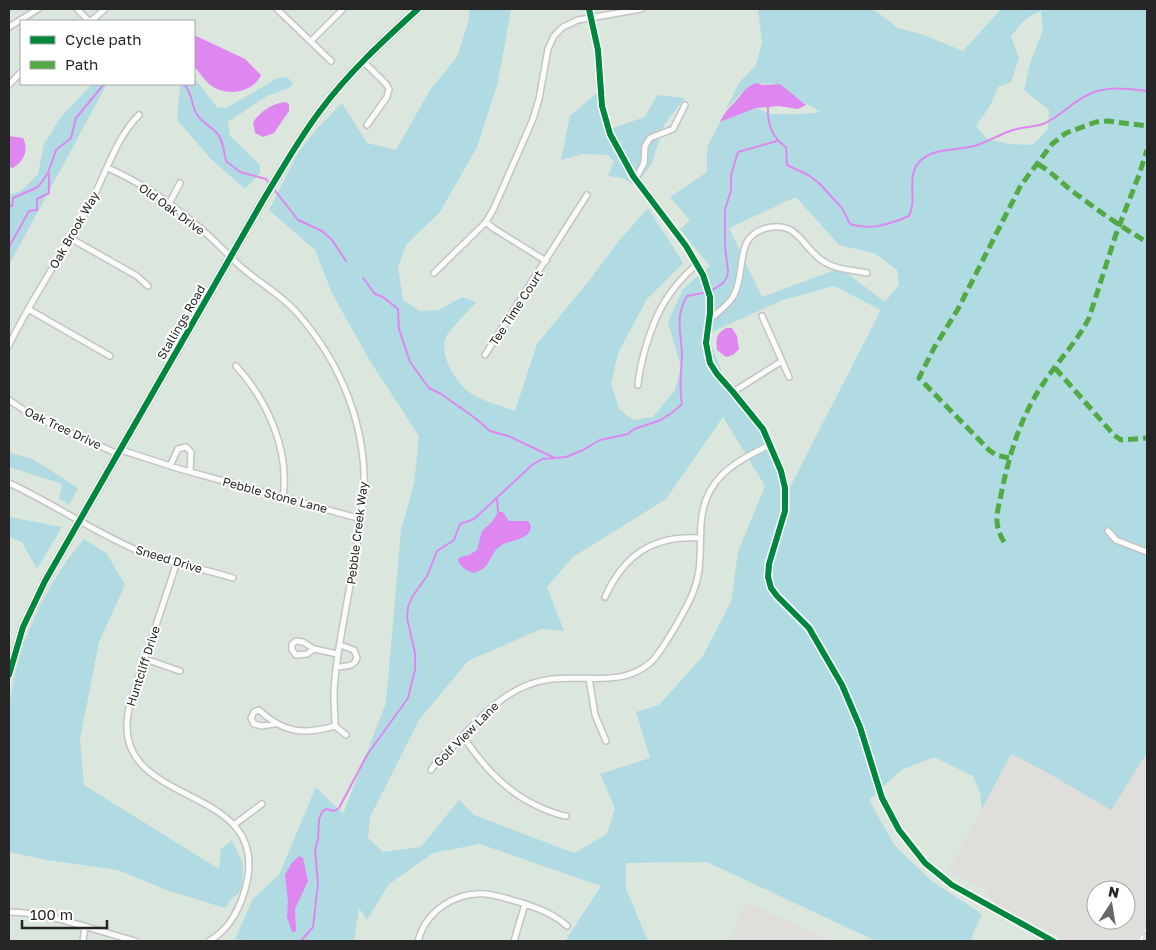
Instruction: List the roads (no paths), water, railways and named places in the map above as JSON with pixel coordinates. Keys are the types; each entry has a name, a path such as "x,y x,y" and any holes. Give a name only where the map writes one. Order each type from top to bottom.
{"street":[{"path":"20,20 38,9"},
{"path":"76,9 89,20"},
{"path":"91,20 105,9"},
{"path":"277,9 330,61"},
{"path":"311,42 343,9"},
{"name":"Stallings Road","path":"9,675 17,644 30,612 79,521 280,172 320,111 363,61 418,9"},
{"path":"589,9 598,50 601,97 606,121 621,157 697,264 710,297 706,342 708,359 714,371 757,420 781,471 786,500 783,521 769,564 770,584 774,593 809,628 842,685 860,726 878,787 890,814 913,849 938,875 974,898 1053,941"},
{"path":"434,273 469,241 486,222 500,197 533,119 551,41 558,31 566,24 578,20 641,9"},
{"path":"9,27 20,20"},
{"path":"363,61 389,89 387,97 367,125"},
{"path":"9,85 20,73"},
{"path":"636,180 644,163 645,146 650,138 673,129 685,105"},
{"name":"Oak Brook Way","path":"9,345 70,238 108,168 127,128 139,115"},
{"name":"Old Oak Drive","path":"108,168 169,204 208,234 231,257"},
{"path":"169,204 180,183"},
{"name":"Tee Time Court","path":"485,355 587,195"},
{"path":"486,222 546,261"},
{"path":"709,320 722,310 734,296 740,281 745,246 751,235 761,230 773,227 787,227 804,241 816,258 829,265 867,273"},
{"path":"70,238 136,276 148,286"},
{"name":"Pebble Creek Way","path":"231,257 297,312 341,378 356,419 364,480 361,519 338,654 334,694 335,726"},
{"path":"638,385 640,368 657,314 674,287 697,264"},
{"path":"28,309 110,356"},
{"path":"762,316 789,376"},
{"path":"733,392 782,361"},
{"path":"236,366 254,389 273,423 282,464 285,488 283,498"},
{"name":"Oak Tree Drive","path":"9,400 33,416 119,452"},
{"name":"Golf View Lane","path":"431,770 435,763 494,704 520,688 550,679 611,678 628,675 644,667 656,656 683,613 693,592 699,570 701,523 704,504 709,492 716,481 734,464 770,445"},
{"path":"170,466 178,449 186,447 191,452 190,471"},
{"name":"Pebble Stone Lane","path":"119,452 361,519"},
{"name":"Sneed Drive","path":"9,483 140,551 233,578"},
{"path":"1108,530 1116,540 1147,552"},
{"path":"605,597 621,569 642,550 668,539 700,538"},
{"name":"Huntcliff Drive","path":"177,562 130,704 127,717 128,737 135,755 154,776 211,806 235,824 243,838 249,863 248,878 242,900 235,915 225,928 209,941"},
{"path":"337,667 350,666 357,658 354,650 340,646"},
{"path":"314,649 338,654"},
{"path":"145,659 180,671"},
{"path":"589,678 595,715 606,741"},
{"path":"274,724 289,729 305,731 335,726 346,735"},
{"path":"463,736 492,773 510,790 536,806 560,816 566,816"},
{"path":"235,824 262,804"},
{"path":"418,941 424,926 443,905 472,894 487,894 548,911 567,926"},
{"path":"514,941 525,904"},
{"path":"9,912 35,914 135,941"},
{"path":"83,941 85,926"}],"waterway":[{"path":"9,206 12,206 13,198 38,187 48,173 56,150 71,138 76,118 103,85"},
{"path":"185,85 189,90 198,116 220,138 226,161 240,172 266,179 270,184"},
{"path":"768,106 768,118 773,134 786,147 787,165 808,175 819,183 842,208 850,224 872,227 909,216 912,202 913,174 920,161 932,153 967,148 1013,130 1043,124 1080,99 1094,92 1114,89 1147,91"},
{"path":"711,291 723,283 727,277 725,209 731,191 731,175 738,152 777,141"},
{"path":"9,247 29,211 37,210 37,199 49,193 49,174"},
{"path":"273,188 298,220 322,231 332,240 346,261"},
{"path":"363,278 375,294 383,297 398,309 399,329 410,362 429,388 441,394 490,431 508,436 555,458"},
{"path":"301,941 313,927 318,884 315,850 318,839 319,819 322,812 326,809 334,811 339,808 367,755 408,698 415,670 415,653 407,618 408,607 412,597 427,576 437,551 454,540 460,524 474,519 532,465 542,459 566,457 600,440 628,434 634,429 661,420 682,404 680,386 682,357 681,312 687,296 703,293"},
{"path":"497,499 498,512"}],"railway":[{"path":"1140,941 1147,928"}]}
